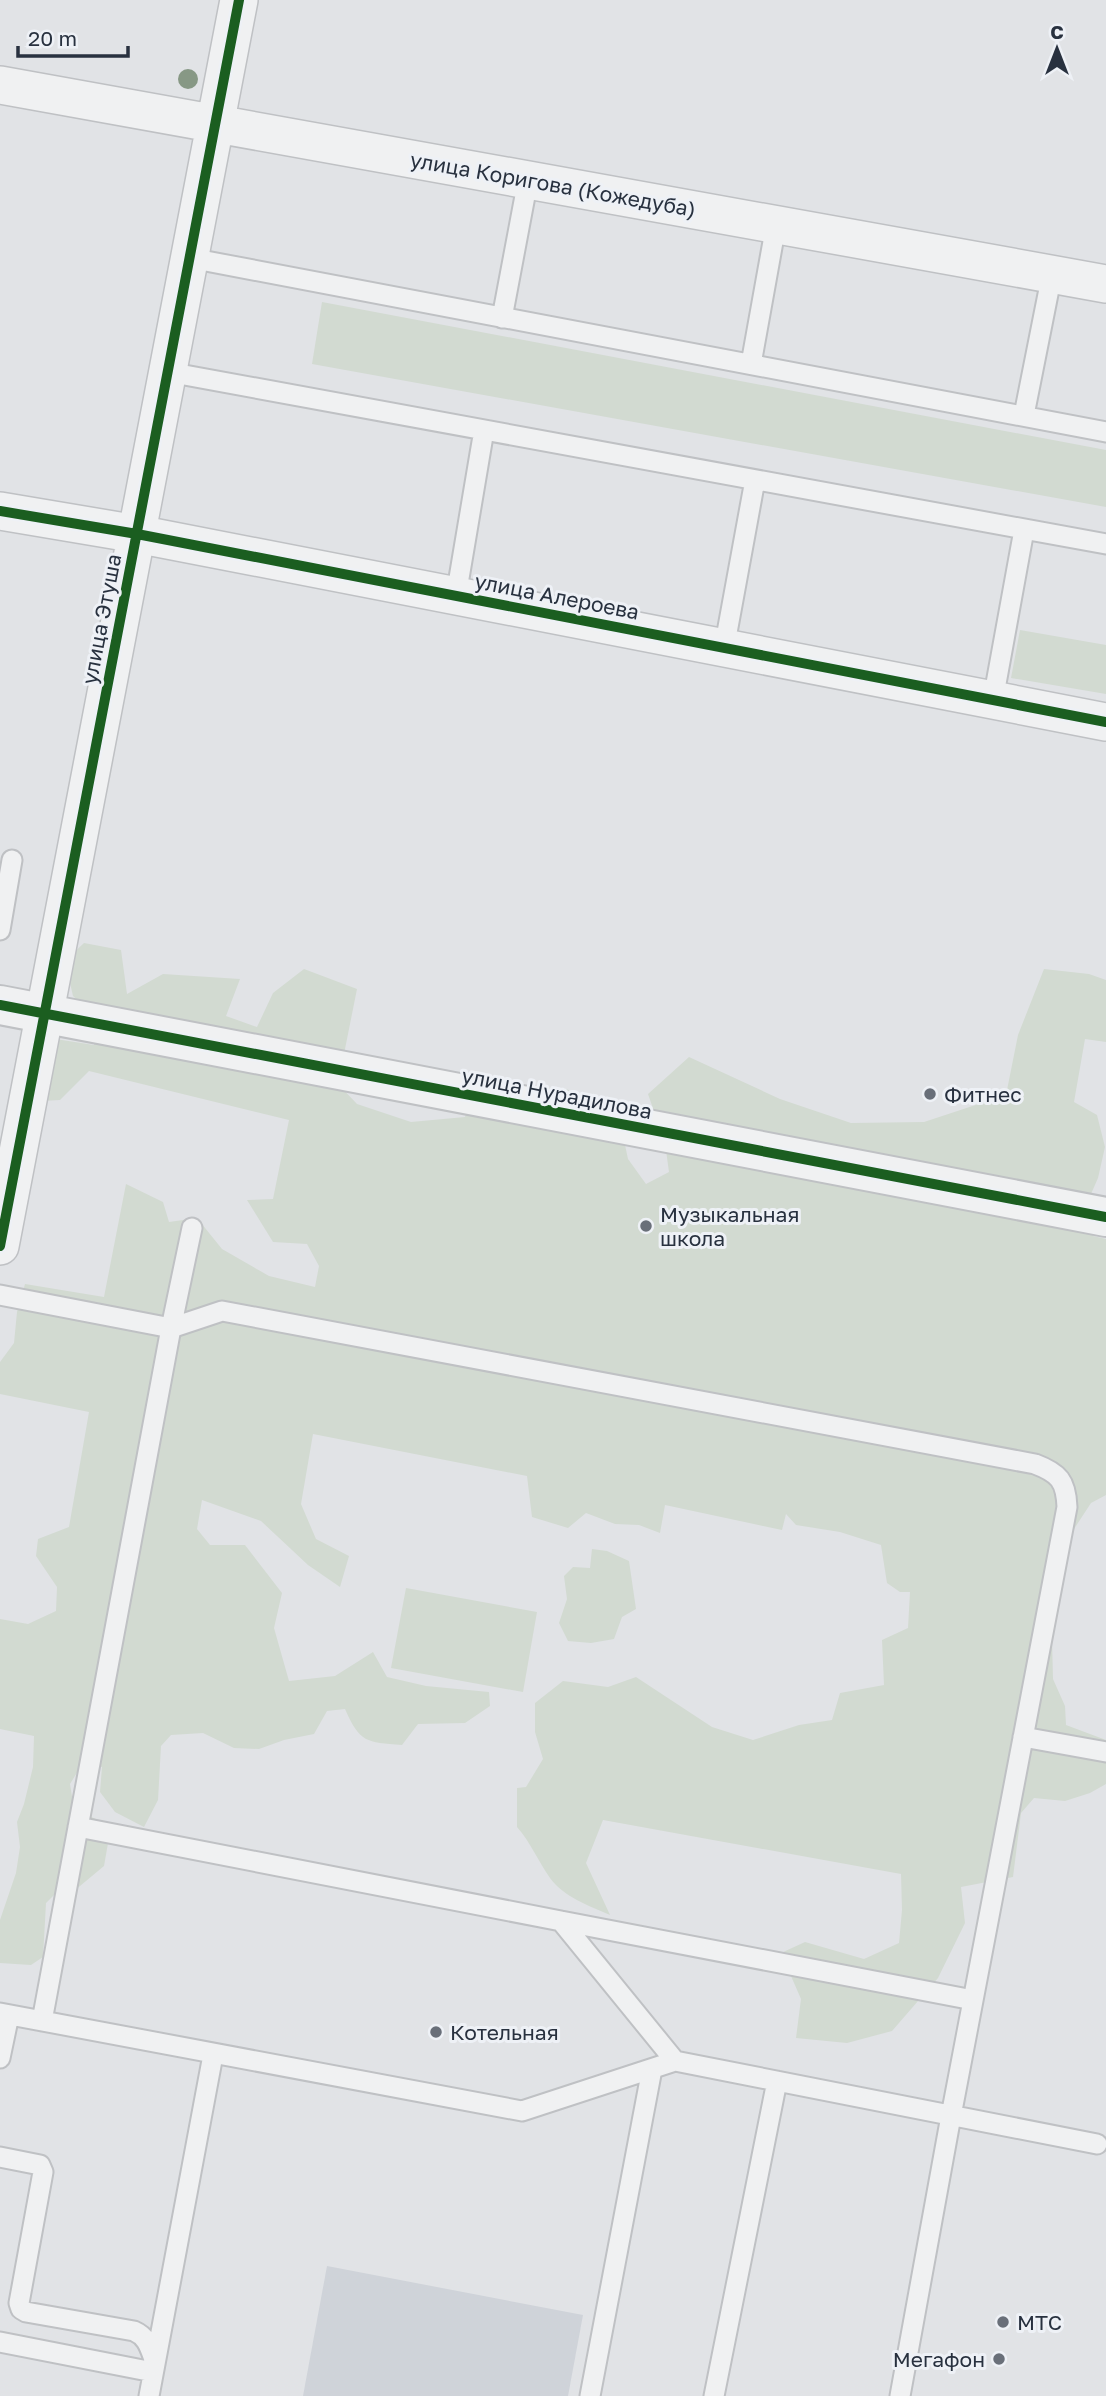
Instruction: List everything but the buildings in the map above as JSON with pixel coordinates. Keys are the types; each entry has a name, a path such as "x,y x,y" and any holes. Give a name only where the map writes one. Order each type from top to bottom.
{"street":[{"name":"улица Этуша","path":"0,1246 6,1181 44,1014 239,0"},
{"name":"улица Коригова (Кожедуба)","path":"0,85 1106,284"},
{"name":"улица Алероева","path":"0,511 137,534 1106,722"},
{"name":"улица Нурадилова","path":"0,1006 1106,1217"}],"lane":[{"path":"502,318 528,180"},
{"path":"751,364 776,225"},
{"path":"190,258 1106,432"},
{"path":"1024,415 1052,274"},
{"path":"168,372 1106,544"},
{"path":"456,596 484,430"},
{"path":"724,649 755,480"},
{"path":"993,700 1024,530"},
{"path":"0,930 12,860"},
{"path":"42,2021 192,1228"},
{"path":"0,1295 172,1328 222,1311 1022,1462 1050,1470 1060,1478 1066,1491 1067,1507 951,2116 901,2396"},
{"path":"1023,1737 1106,1752"},
{"path":"78,1827 973,2000"},
{"path":"561,1921 675,2061"},
{"path":"0,2058 4,2014 522,2111 675,2061 1097,2144"},
{"path":"149,2396 213,2055"},
{"path":"590,2396 652,2069"},
{"path":"714,2396 777,2081"},
{"path":"0,2157 40,2165 43,2169 19,2303 21,2309 138,2333 149,2345 154,2367"},
{"path":"0,2342 154,2367"}],"shaded area":[{"path":"322,302 1106,450 1106,507 312,364"},
{"path":"1020,630 1106,645 1106,694 1011,678"},
{"path":"84,943 121,950 127,994 163,974 240,979 226,1016 257,1027 273,993 304,969 357,989 338,1084 357,1104 411,1122 465,1117 474,1086 563,1088 617,1107 628,1159 646,1184 669,1172 665,1143 648,1094 689,1057 780,1099 851,1123 924,1122 1006,1095 1018,1035 1044,969 1089,974 1106,980 1106,1042 1085,1039 1074,1102 1097,1115 1105,1147 1098,1178 1087,1203 1093,1236 1106,1239 1106,1495 1091,1503 1074,1529 1063,1566 1052,1639 1053,1679 1065,1706 1066,1725 1106,1740 1106,1784 1090,1793 1065,1801 1034,1798 1021,1813 1013,1877 961,1887 965,1923 938,1978 892,2031 847,2043 796,2038 801,1999 781,1953 805,1942 864,1959 899,1943 901,1874 603,1820 586,1863 610,1915 562,1891 550,1878 517,1827 517,1788 526,1787 543,1759 535,1732 535,1703 563,1681 608,1687 636,1677 712,1727 753,1740 799,1725 832,1720 840,1693 884,1685 882,1640 908,1628 910,1592 900,1592 887,1583 881,1545 840,1532 796,1525 786,1514 782,1530 665,1505 660,1533 639,1525 615,1524 586,1513 568,1528 532,1517 527,1476 313,1434 301,1504 316,1539 349,1556 340,1587 308,1565 261,1521 202,1500 197,1529 210,1545 245,1545 282,1593 274,1628 289,1681 335,1676 373,1652 387,1677 426,1686 489,1692 490,1706 465,1723 418,1724 402,1745 366,1739 355,1729 345,1709 327,1711 314,1734 284,1740 259,1749 234,1748 203,1733 171,1735 161,1746 158,1800 144,1827 115,1812 100,1792 102,1767 81,1766 70,1784 74,1809 111,1826 104,1866 74,1891 55,1894 46,1903 43,1957 31,1965 0,1963 0,1920 16,1873 20,1847 17,1822 33,1767 34,1736 0,1729 0,1619 28,1624 56,1611 57,1587 36,1556 38,1539 69,1527 89,1412 0,1394 0,1362 14,1343 17,1312 25,1284 104,1297 126,1184 163,1202 169,1222 197,1218 222,1249 269,1276 315,1287 319,1266 307,1244 273,1242 247,1200 273,1199 289,1120 89,1071 60,1100 41,1101 49,1038 94,1045 92,1014 73,996 65,961"},
{"path":"592,1549 607,1551 629,1561 636,1609 622,1617 614,1639 591,1643 568,1641 559,1623 567,1599 564,1576 573,1567 590,1568"},
{"path":"406,1588 537,1612 523,1692 391,1668"},
{"path":"327,2266 583,2315 568,2396 303,2396"}],"cycle path":[{"path":"0,1246 239,0"},
{"path":"0,511 137,534 1106,722"},
{"path":"0,1005 1106,1217"}],"place":[{"name":"Фитнес","path":"930,1094"},
{"name":"Музыкальная школа","path":"646,1226"},
{"name":"Котельная","path":"436,2032"},
{"name":"МТС","path":"1003,2322"},
{"name":"Мегафон","path":"999,2359"}]}
